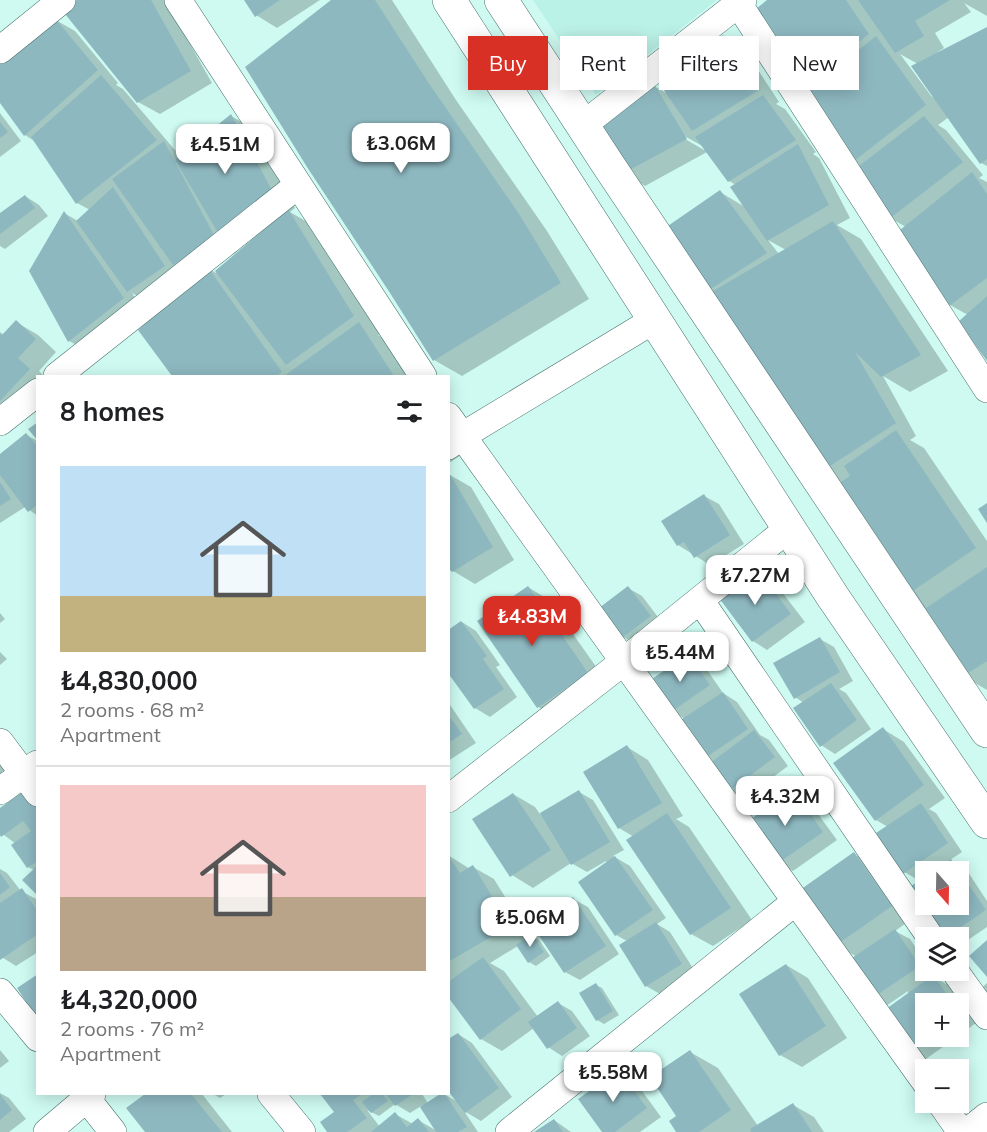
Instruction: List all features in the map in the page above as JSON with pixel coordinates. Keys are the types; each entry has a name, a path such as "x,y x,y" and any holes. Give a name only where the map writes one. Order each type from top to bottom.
{"main road":[{"path":"449,0 833,597 987,822"},
{"path":"501,0 987,730"}],"street":[{"path":"0,50 62,0"},
{"path":"178,0 422,375"},
{"path":"583,125 741,2 987,389"},
{"path":"58,375 298,185"},
{"path":"654,320 453,433 624,662 915,1068"},
{"path":"0,422 36,394"},
{"path":"450,797 624,662 789,528"},
{"path":"700,600 923,927"},
{"path":"0,742 33,776 0,791"},
{"path":"509,1132 795,902"},
{"path":"962,981 987,1016"},
{"path":"0,992 36,1036"},
{"path":"47,1132 87,1095 113,1132"},
{"path":"272,1095 302,1132"},
{"path":"948,1113 961,1132"},
{"path":"967,1132 987,1116"}],"shaded area":[{"path":"533,0 717,0 671,36 659,36 659,46 647,55 647,36 560,36 560,41"},
{"path":"593,90 602,90 596,95"}],"building":[{"path":"72,0 151,0 191,71 137,103 61,9"},
{"path":"244,0 280,0 255,17"},
{"path":"331,0 375,0 428,82 519,214 561,283 433,361 245,67"},
{"path":"767,0 846,0 869,34 859,42 859,36 771,36 771,44 751,13"},
{"path":"858,0 950,0 915,21 924,36 895,53"},
{"path":"54,17 98,70 24,136 0,103 0,62"},
{"path":"987,27 987,159 980,164 911,66"},
{"path":"876,36 926,105 849,165 802,96 809,90 859,90 859,50"},
{"path":"101,75 157,140 76,204 31,137"},
{"path":"654,84 687,139 622,174 594,130"},
{"path":"664,90 759,90 692,131"},
{"path":"763,95 796,140 728,182 695,137"},
{"path":"231,114 275,196 217,231 175,160"},
{"path":"924,116 963,162 889,219 859,166"},
{"path":"0,122 8,132 0,138"},
{"path":"164,141 216,239 173,265 112,179"},
{"path":"798,144 829,205 767,241 730,187"},
{"path":"972,172 987,194 987,278 949,306 895,234"},
{"path":"113,187 165,266 127,292 76,221"},
{"path":"720,190 767,253 701,295 662,230"},
{"path":"25,195 35,208 0,234 0,213"},
{"path":"288,209 354,316 286,365 215,271"},
{"path":"64,211 124,298 68,342 29,271"},
{"path":"833,221 921,355 881,377 855,352 896,423 821,472 708,294"},
{"path":"207,266 282,372 278,375 171,375 138,330"},
{"path":"987,296 987,361 958,322"},
{"path":"16,320 36,339 18,358 30,369 0,401 0,334 2,335"},
{"path":"359,322 393,375 285,375"},
{"path":"36,423 36,439 28,429"},
{"path":"896,430 976,548 914,590 926,608 987,567 987,661 962,677 833,487 850,476 844,466"},
{"path":"26,433 36,445 36,506 28,512 0,475 0,454"},
{"path":"450,474 493,547 452,572 450,570"},
{"path":"0,482 11,499 0,506"},
{"path":"704,494 730,535 694,558 684,542 677,546 661,521"},
{"path":"987,503 987,523 978,509"},
{"path":"758,569 791,614 752,642 719,598"},
{"path":"528,586 588,673 537,708 477,621"},
{"path":"628,586 651,616 622,638 599,608"},
{"path":"461,621 487,656 483,659 504,689 474,709 450,676 450,629"},
{"path":"679,631 689,644 667,661 657,647"},
{"path":"820,637 840,672 794,699 773,663"},
{"path":"688,654 710,685 671,712 649,681"},
{"path":"831,683 857,720 820,747 793,708"},
{"path":"723,692 748,729 702,760 676,723"},
{"path":"450,717 462,734 450,742"},
{"path":"883,727 924,785 875,821 833,763"},
{"path":"754,730 775,757 729,791 709,764"},
{"path":"627,745 662,803 618,829 583,772"},
{"path":"793,789 823,832 777,864 747,822"},
{"path":"579,790 610,842 571,865 540,813"},
{"path":"23,791 36,807 36,862 27,868 11,845 31,831 23,821 1,837 0,808"},
{"path":"513,793 551,850 510,877 472,819"},
{"path":"921,803 948,843 922,861 915,861 915,866 903,874 876,833"},
{"path":"667,813 731,908 690,935 626,840"},
{"path":"854,852 892,906 835,946 797,892"},
{"path":"615,856 653,910 615,936 578,882"},
{"path":"450,858 460,873 473,865 510,926 450,961"},
{"path":"36,867 36,894 22,880"},
{"path":"0,873 10,887 0,895"},
{"path":"969,885 986,910 961,927 939,927 931,915 969,915"},
{"path":"22,888 36,909 36,935 0,960 0,903"},
{"path":"573,897 606,946 564,973 532,925"},
{"path":"656,922 682,964 645,987 619,945"},
{"path":"895,929 915,959 915,969 871,999 846,962"},
{"path":"532,934 544,952 528,963 516,945"},
{"path":"987,940 987,977 969,956"},
{"path":"483,957 521,1009 480,1040 450,1000 450,981"},
{"path":"786,964 826,1026 779,1056 739,994"},
{"path":"36,975 36,1017 17,988"},
{"path":"925,981 937,981 946,993 915,993 915,1047 918,1047 911,1052 882,1012"},
{"path":"596,983 613,1011 596,1021 579,993"},
{"path":"558,1001 577,1028 547,1049 528,1022"},
{"path":"458,1033 499,1088 465,1113 450,1094 450,1038"},
{"path":"690,1050 731,1110 699,1132 676,1132 669,1121 676,1116 650,1077"},
{"path":"619,1070 647,1108 615,1132 602,1132 578,1099"},
{"path":"0,1094 12,1110 0,1120"},
{"path":"144,1095 192,1095 222,1132 145,1132 126,1108"},
{"path":"321,1095 360,1095 353,1100 367,1118 347,1132 327,1132 320,1122 334,1112"},
{"path":"372,1095 383,1095 388,1101 371,1113 362,1102"},
{"path":"387,1095 412,1095 395,1106"},
{"path":"438,1095 446,1095 467,1127 458,1132 436,1132 420,1107"},
{"path":"793,1103 812,1132 751,1132 750,1129"},
{"path":"395,1112 407,1127 418,1118 429,1132 371,1132"},
{"path":"554,1119 563,1132 534,1132"}]}
